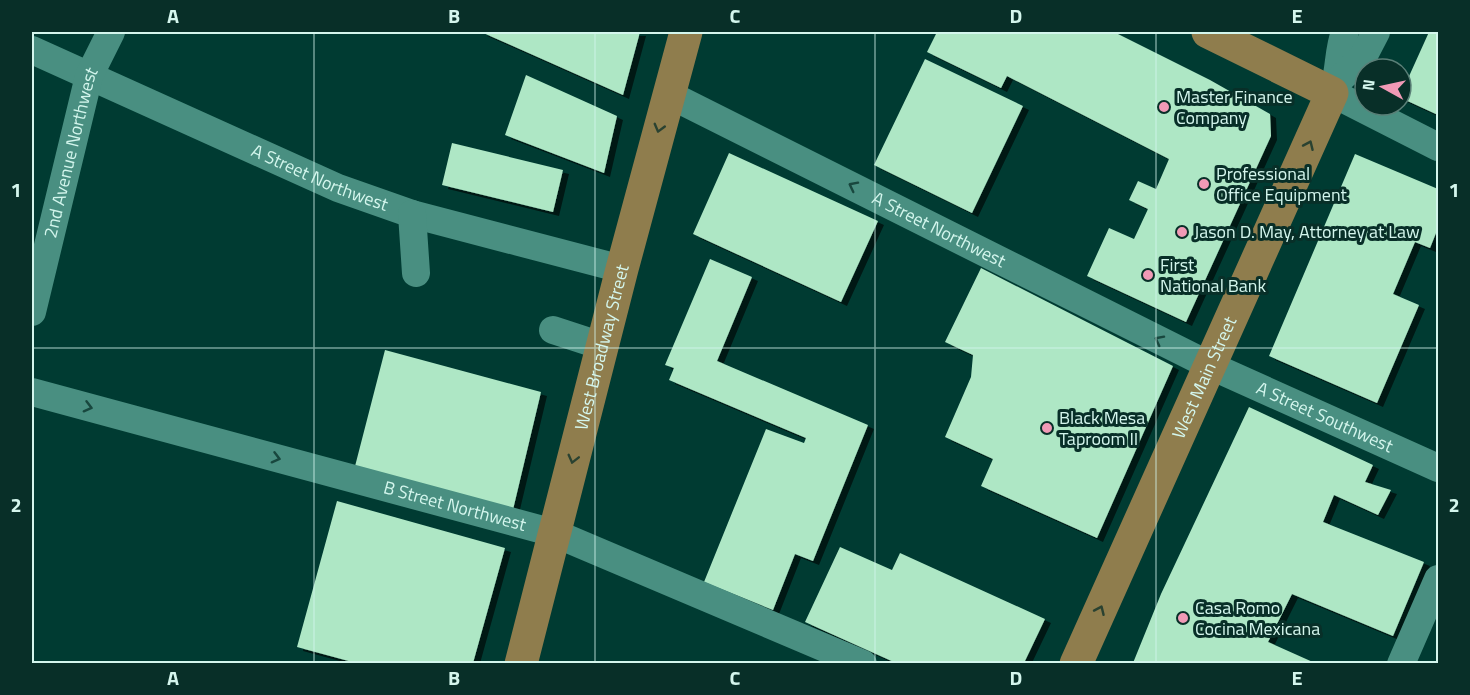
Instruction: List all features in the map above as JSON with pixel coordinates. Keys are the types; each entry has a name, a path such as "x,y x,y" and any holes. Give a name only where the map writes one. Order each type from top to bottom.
{"main road":[{"name":"West Broadway Street","path":"521,663 621,269 686,32"},
{"path":"1208,32 1332,93"},
{"name":"West Main Street","path":"1076,663 1332,93"}],"street":[{"name":"2nd Avenue Northwest","path":"32,312 89,76 111,32"},
{"path":"1332,93 1338,76 1340,47 1345,32"},
{"path":"1332,93 1341,78 1363,57 1376,32"},
{"name":"A Street Northwest","path":"32,50 338,188 412,214 621,269"},
{"path":"1332,93 1438,147"},
{"name":"A Street Northwest","path":"668,94 1211,366"},
{"path":"412,214 416,273"},
{"path":"553,330 602,345"},
{"name":"A Street Southwest","path":"1211,366 1438,468"},
{"name":"B Street Northwest","path":"32,392 554,532 863,663"},
{"path":"1401,663 1438,579"}],"building":[{"path":"481,32 640,32 623,95"},
{"path":"937,32 1114,32 1210,80 1270,114 1271,136 1186,322 1087,276 1109,228 1134,239 1148,209 1129,200 1138,181 1156,189 1169,159 1007,76 1001,88 927,52"},
{"path":"1429,32 1438,32 1438,115 1413,104 1413,67"},
{"path":"925,59 1023,106 972,213 874,165"},
{"path":"526,75 617,116 604,173 505,135"},
{"path":"452,143 563,170 553,212 442,185"},
{"path":"729,153 878,221 841,302 693,234"},
{"path":"1355,154 1438,189 1438,228 1430,248 1415,242 1393,294 1419,305 1377,403 1269,356"},
{"path":"710,259 752,277 717,361 868,425 813,561 795,554 773,610 704,582 766,429 804,443 806,438 669,380 674,368 665,365"},
{"path":"981,268 1173,366 1097,538 981,486 993,459 945,437 971,377 973,355 945,342"},
{"path":"385,350 541,392 511,518 353,474"},
{"path":"1249,407 1373,465 1365,482 1391,490 1378,515 1334,495 1323,522 1424,562 1393,636 1292,594 1268,642 1315,663 1133,663 1161,594"},
{"path":"337,501 505,548 473,663 356,663 297,647"},
{"path":"840,547 892,570 900,553 1045,619 1024,663 896,663 805,622"}],"place":[{"name":"Master Finance Company","path":"1164,107"},
{"name":"Professional Office Equipment","path":"1204,184"},
{"name":"Jason D. May, Attorney at Law","path":"1182,232"},
{"name":"First National Bank","path":"1148,275"},
{"name":"Black Mesa Taproom II","path":"1047,428"},
{"name":"Casa Romo Cocina Mexicana","path":"1183,618"}]}
